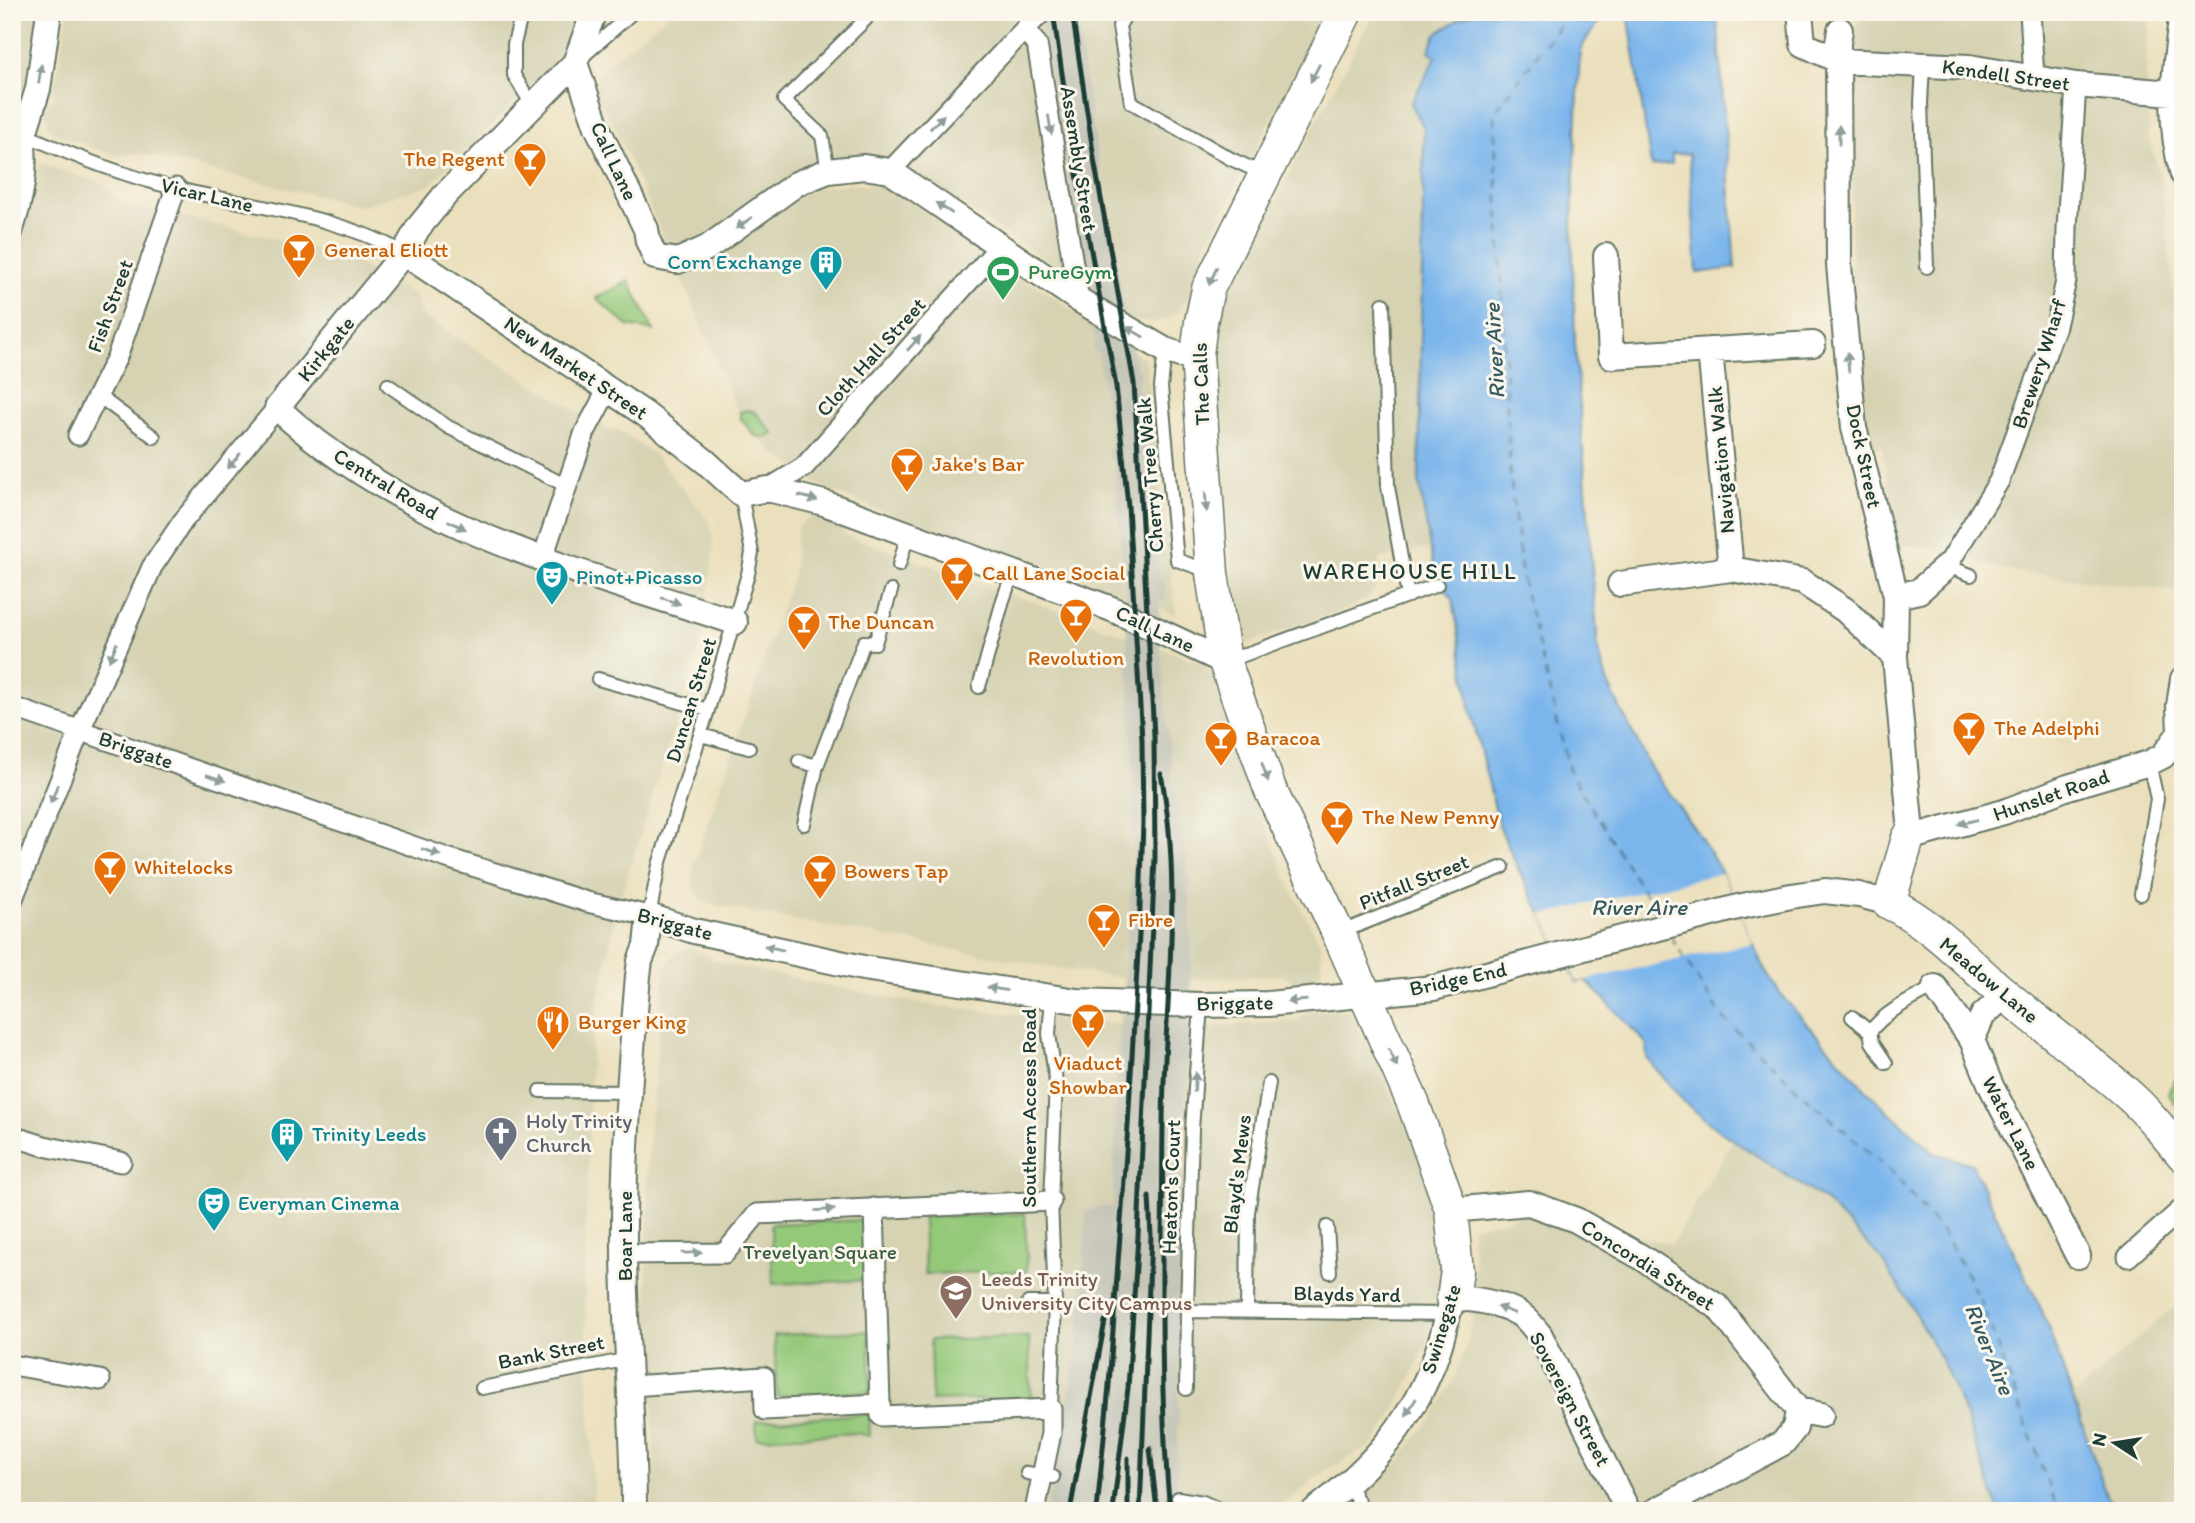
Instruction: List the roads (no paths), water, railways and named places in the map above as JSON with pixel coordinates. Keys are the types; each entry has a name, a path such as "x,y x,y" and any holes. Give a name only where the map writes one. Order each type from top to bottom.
{"street":[{"path":"12,234 22,204 27,154 18,131 38,89 49,12"},
{"path":"575,63 594,12"},
{"name":"The Calls","path":"1225,662 1212,573 1197,355 1200,322 1208,289 1346,12"},
{"path":"1800,12 1803,44 1839,61"},
{"path":"2030,12 2034,78"},
{"path":"2182,12 2172,93 2172,130 2183,174"},
{"path":"890,171 1040,14"},
{"name":"Assembly Street","path":"1024,30 1037,44 1079,300"},
{"name":"Dock Street","path":"1840,30 1839,265 1854,428 1896,596 1895,657 1910,822 1908,838"},
{"name":"Kendell Street","path":"1839,61 1969,67 2076,85 2172,93"},
{"name":"Kirkgate","path":"12,901 80,730 152,567 183,521 404,253 418,228 446,194 575,63"},
{"name":"Call Lane","path":"575,63 597,127 646,229 655,257 678,261 707,248 796,184 828,171"},
{"name":"Brewery Wharf","path":"1896,596 1919,591 1947,566 1998,481 2056,326 2066,281 2067,216 2076,85"},
{"path":"828,171 864,167 890,171 1079,300 1165,350 1180,355 1197,355"},
{"name":"Fish Street","path":"78,435 117,357 176,188"},
{"name":"Cloth Hall Street","path":"768,489 804,467 1000,246"},
{"name":"New Market Street","path":"404,253 645,414 706,462 741,495"},
{"path":"1606,256 1611,356 1812,344"},
{"name":"Navigation Walk","path":"1710,351 1731,569"},
{"path":"542,560 585,432 608,389"},
{"name":"Central Road","path":"277,408 309,437 402,499 542,560 735,622"},
{"name":"Call Lane","path":"741,495 768,489 824,503 1112,609 1225,662"},
{"path":"1620,584 1731,569 1803,582 1845,610 1895,657"},
{"path":"1225,662 1270,789 1282,810 1365,996"},
{"path":"2181,732 2179,706 2183,679"},
{"name":"Briggate","path":"12,708 447,858 587,902 649,916 694,931 863,968 1052,998 1096,1002 1201,1005 1365,996"},
{"name":"Hunslet Road","path":"1908,838 1992,815 2068,787 2149,763 2163,755 2181,732"},
{"path":"1889,903 1908,838"},
{"name":"Meadow Lane","path":"1756,904 1825,891 1859,895 1889,903 1903,910 2134,1100 2183,1155"},
{"name":"Bridge End","path":"1365,996 1434,988 1756,904"},
{"name":"Boar Lane","path":"634,1511 624,1254 625,1150 640,961 646,946 649,916"},
{"path":"1935,987 1972,1040"},
{"path":"1972,1040 1983,1015 2006,995"},
{"name":"Swinegate","path":"1314,1511 1349,1484 1387,1443 1409,1412 1438,1350 1457,1272 1451,1210 1413,1102 1365,996"},
{"name":"Water Lane","path":"1972,1040 1991,1086 2078,1256"},
{"path":"12,1136 44,1146 121,1162"},
{"path":"624,1254 725,1253 757,1214 1051,1201"},
{"name":"Concordia Street","path":"1451,1210 1529,1203 1576,1220 1641,1257 1718,1307 1810,1412 1783,1443 1654,1511"},
{"path":"874,1208 881,1305 881,1416 1051,1409"},
{"path":"2128,1257 2183,1208"},
{"name":"Sovereign Street","path":"1450,1306 1467,1299 1507,1308 1525,1318 1540,1335 1628,1511"},
{"path":"12,1365 100,1380"},
{"path":"631,1386 764,1377 765,1410 880,1404"},
{"name":"Southern Access Road","path":"1035,1511 1051,1433 1051,1409"}],"lane":[{"path":"522,12 514,44 514,75 532,105"},
{"name":"Kirkgate","path":"575,63 633,12"},
{"path":"828,171 822,136 784,100 866,19 860,12"},
{"path":"1126,12 1119,26 1131,102 1231,159 1264,174"},
{"path":"1923,65 1921,103 1927,267"},
{"name":"Vicar Lane","path":"18,131 119,173 331,223 377,238 404,253"},
{"path":"1383,304 1388,487 1408,596"},
{"name":"Cherry Tree Walk","path":"1165,350 1161,387 1177,560 1212,573"},
{"path":"388,386 448,426 567,486"},
{"path":"97,396 154,438"},
{"name":"Duncan Street","path":"649,916 659,865 735,622 752,553 741,495"},
{"path":"899,565 908,534"},
{"path":"1947,566 1970,575"},
{"path":"979,687 1013,572"},
{"path":"1225,662 1437,585"},
{"path":"804,824 817,766 864,642 875,643 891,591"},
{"path":"598,680 708,710"},
{"path":"701,735 749,748"},
{"path":"799,761 817,766"},
{"path":"2141,894 2157,799 2149,763"},
{"name":"Pitfall Street","path":"1338,933 1503,867"},
{"path":"1870,1032 1876,1023 1935,987"},
{"name":"Southern Access Road","path":"1051,1409 1055,1303 1051,1201 1056,1082 1049,1034 1052,998"},
{"name":"Heaton's Court","path":"1186,1389 1192,1129 1201,1005"},
{"path":"1852,1017 1870,1032 1872,1042 1886,1063"},
{"name":"Blayd's Mews","path":"1247,1312 1248,1212 1269,1083"},
{"path":"540,1091 629,1092"},
{"path":"1328,1227 1330,1272"},
{"path":"1028,1303 1055,1303"},
{"name":"Blayds Yard","path":"1247,1312 1331,1307 1450,1306"},
{"path":"1187,1311 1247,1312"},
{"name":"Bank Street","path":"482,1388 629,1359"},
{"path":"1349,1484 1363,1511"},
{"path":"1178,1498 1203,1502 1223,1511"}],"water":[{"name":"River Aire","path":"1475,12 1607,12 1580,50 1572,224 1575,343 1598,649 1608,684 1650,767 1699,835 1722,873 1764,969 1779,993 1871,1095 1934,1153 1972,1164 2043,1313 2108,1498 2119,1511 1999,1511 1962,1406 1942,1361 1879,1256 1824,1200 1718,1130 1684,1102 1647,1058 1646,1043 1586,980 1577,982 1521,875 1499,825 1471,713 1453,599 1436,577 1419,482 1424,128 1411,103 1436,57 1429,51 1436,34"},
{"path":"1628,12 1675,12 1675,18 1717,14 1735,268 1697,273 1689,154 1672,154 1672,164 1651,166"}],"railway":[{"path":"1053,12 1076,169 1116,386 1128,506 1142,740 1143,823 1139,935 1128,1126 1097,1511"},
{"path":"1072,12 1095,165 1134,383 1154,736 1155,857 1138,1236 1128,1388 1113,1511"},
{"path":"1161,774 1167,812 1172,888 1163,1101 1162,1240 1162,1342 1170,1511"},
{"path":"1140,1511 1151,1236 1149,1197"},
{"path":"1070,1511 1105,1321"},
{"path":"1150,1448 1157,1511"},
{"path":"1128,1458 1128,1511"}],"place":[{"name":"The Regent","path":"530,189"},
{"name":"General Eliott","path":"299,280"},
{"name":"Corn Exchange","path":"826,292"},
{"name":"PureGym","path":"1003,302"},
{"name":"Jake's Bar","path":"907,494"},
{"name":"Call Lane Social","path":"957,603"},
{"name":"Pinot+Picasso","path":"552,607"},
{"name":"Revolution","path":"1076,645"},
{"name":"The Duncan","path":"804,652"},
{"name":"The Adelphi","path":"1969,758"},
{"name":"Baracoa","path":"1221,768"},
{"name":"The New Penny","path":"1337,847"},
{"name":"Whitelocks","path":"110,897"},
{"name":"Bowers Tap","path":"820,901"},
{"name":"Fibre","path":"1104,950"},
{"name":"Viaduct Showbar","path":"1088,1050"},
{"name":"Burger King","path":"553,1052"},
{"name":"Holy Trinity Church","path":"501,1163"},
{"name":"Trinity Leeds","path":"287,1164"},
{"name":"Everyman Cinema","path":"214,1233"},
{"name":"Leeds Trinity University City Campus","path":"956,1321"}],"district":[{"name":"WAREHOUSE HILL","path":"1410,571"}],"park label":[{"name":"Trevelyan Square","path":"820,1252"}]}
